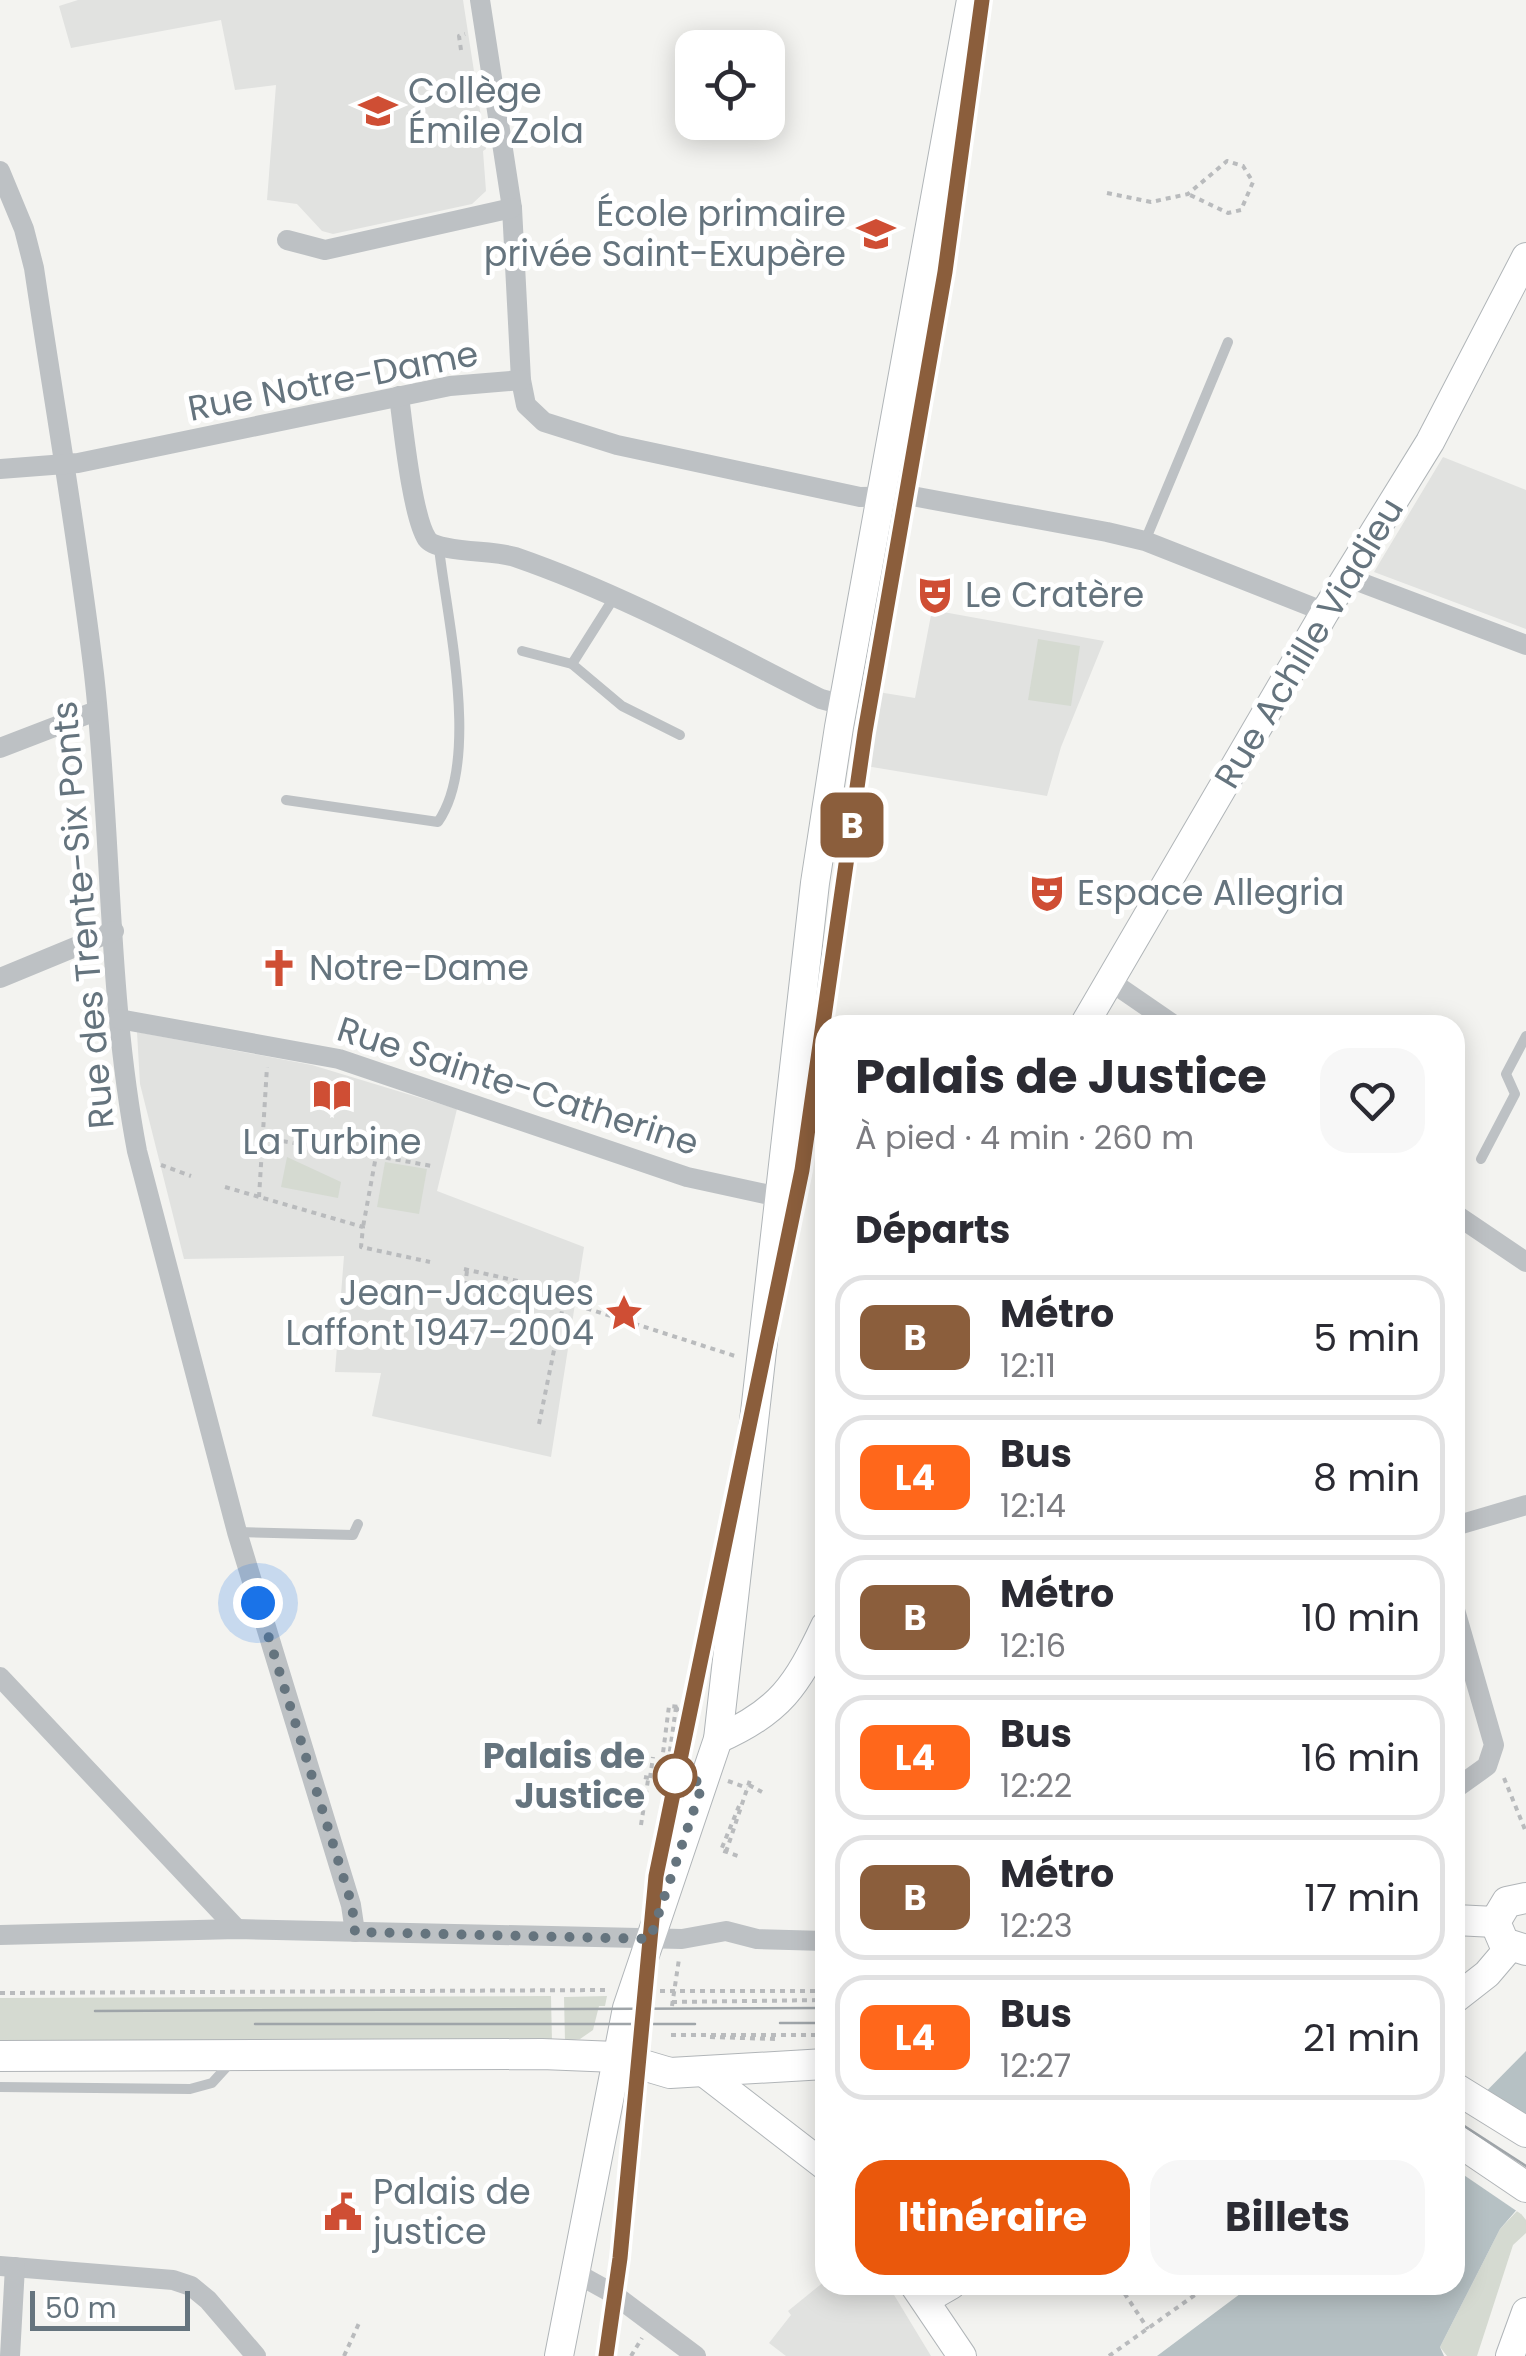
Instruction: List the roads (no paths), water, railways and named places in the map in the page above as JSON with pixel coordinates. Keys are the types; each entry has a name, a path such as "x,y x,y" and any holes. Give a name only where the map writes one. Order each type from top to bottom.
{"main road":[{"path":"559,2356 616,2058 652,1932 718,1740 795,1043 843,704 971,0"},
{"name":"Rue Achille Viadieu","path":"1090,1015 1324,612 1350,578 1430,442 1526,257"},
{"path":"718,1740 756,1723 806,1670 815,1653"},
{"path":"1465,1991 1487,1974 1510,1939 1507,1902 1526,1898"},
{"path":"1465,1923 1510,1939"},
{"path":"0,2056 616,2058 812,2041"},
{"path":"616,2058 670,2073 815,2065"},
{"path":"702,2071 755,2113 815,2147"},
{"path":"1465,2094 1526,2132"},
{"path":"1465,2146 1526,2187"},
{"path":"921,2295 962,2356"},
{"path":"1510,2356 1526,2312"}],"street":[{"path":"480,0 512,208 521,380"},
{"name":"Rue des Trente-Six Ponts","path":"0,172 24,229 34,268 63,464 96,711 120,1018 138,1151 237,1532 352,1905 355,1932"},
{"path":"286,240 325,250 512,208"},
{"name":"Rue Notre-Dame","path":"0,469 63,464 450,386 521,380 526,405 544,422 617,446 881,498 912,496 1145,541 1324,612"},
{"path":"399,396 419,518 428,540 439,548 504,554 616,596 821,699 843,704"},
{"path":"1350,578 1526,645"},
{"path":"0,748 79,713 96,711"},
{"path":"0,978 114,931"},
{"path":"1110,981 1159,1015"},
{"name":"Rue Sainte-Catherine","path":"120,1018 269,1044 394,1074 687,1177 779,1197"},
{"path":"795,1043 815,1045"},
{"path":"1465,1221 1526,1262"},
{"path":"1465,1523 1526,1506"},
{"path":"1465,1647 1494,1754 1487,1766 1465,1781"},
{"path":"0,1677 237,1929"},
{"path":"0,1935 237,1929 652,1932 682,1939 726,1931 757,1940 815,1941"},
{"path":"10,2356 8,2266 173,2280 191,2286 256,2356"},
{"path":"574,2272 612,2293 696,2356"}],"lane":[{"path":"1145,541 1228,342"},
{"path":"286,800 438,822 443,815 456,773 458,706 439,548"},
{"path":"572,664 616,596"},
{"path":"522,651 572,664 622,706 680,735"},
{"path":"1480,1159 1515,1094 1506,1074 1526,1036"},
{"path":"237,1532 353,1535 358,1524"},
{"path":"158,2055 158,2088"},
{"path":"0,2087 190,2089 212,2082 235,2056"}],"tram line":[{"path":"95,2011 815,2008"},
{"path":"780,2023 815,2023"},
{"path":"255,2024 695,2024"},
{"path":"1465,2126 1526,2166"}],"metro line":[{"name":"B","path":"824,1015 865,732 945,272 982,0"},
{"name":"B","path":"606,2356 620,2258 656,1876 802,1170 815,1080"}],"place":[{"name":"Collège Émile Zola","path":"378,111"},
{"name":"École primaire privée Saint-Exupère","path":"876,234"},
{"name":"Le Cratère","path":"935,595"},
{"name":"Espace Allegria","path":"1047,893"},
{"name":"Notre-Dame","path":"279,968"},
{"name":"La Turbine","path":"332,1095"},
{"name":"Jean-Jacques Laffont 1947-2004","path":"624,1313"},
{"name":"Palais de Justice","path":"675,1776"},
{"name":"Palais de justice","path":"343,2212"}]}
